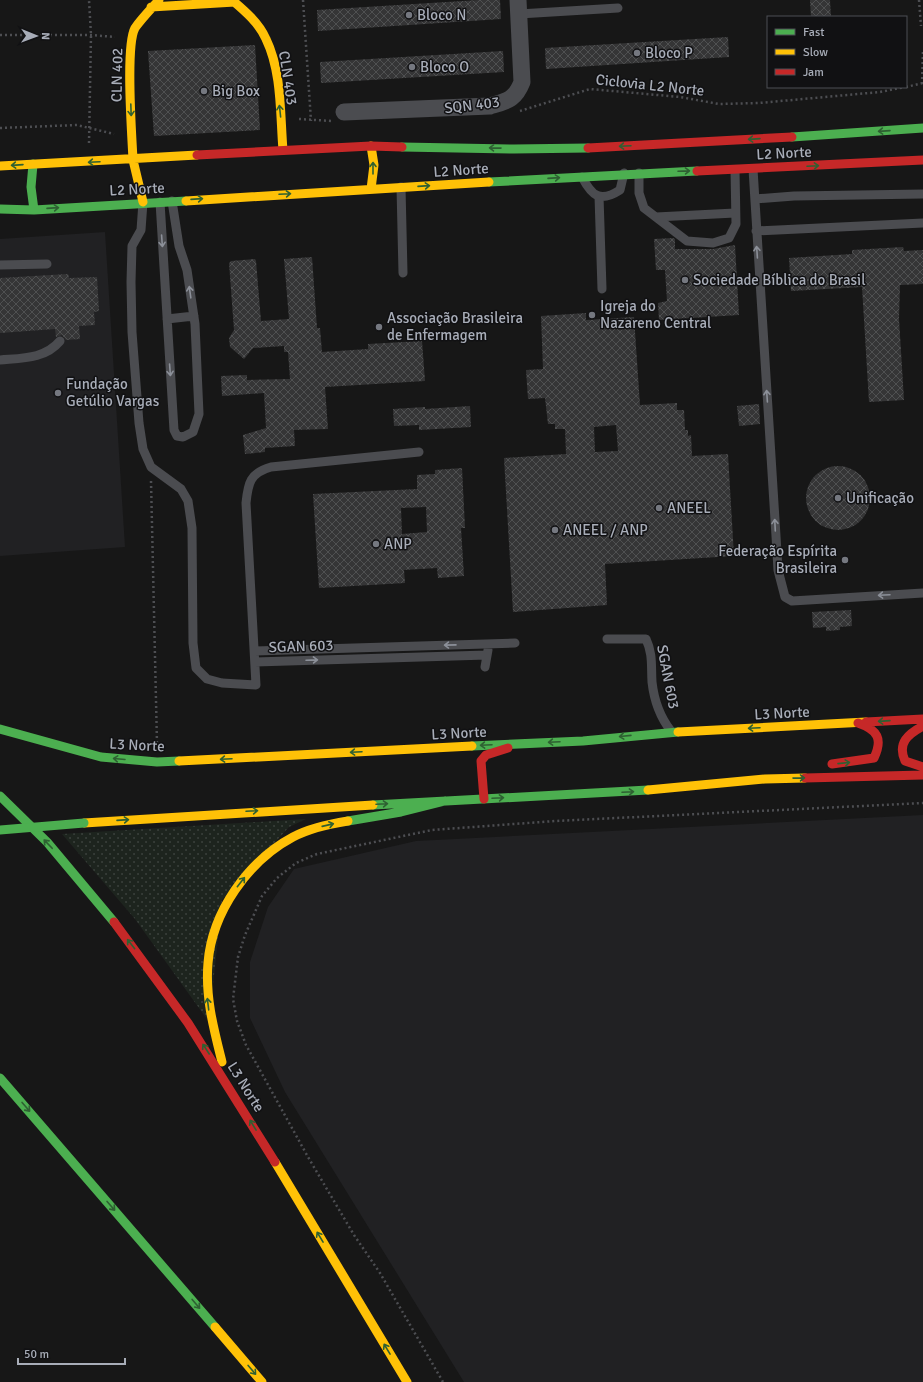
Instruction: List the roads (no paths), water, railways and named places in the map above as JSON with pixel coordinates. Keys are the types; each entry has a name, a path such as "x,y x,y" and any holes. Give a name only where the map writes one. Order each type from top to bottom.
{"main road":[{"name":"CLN 402","path":"143,202 133,160 131,127 132,38 135,29 151,7 159,0"},
{"path":"151,7 233,1"},
{"name":"CLN 403","path":"233,1 256,22 267,40 274,62 283,150"},
{"name":"L2 Norte","path":"0,166 371,146 514,149 585,148 742,140 923,128"},
{"path":"371,146 374,165 371,189"},
{"name":"L2 Norte","path":"0,209 34,210 624,173 735,170 923,160"},
{"path":"33,164 31,187 34,210"},
{"name":"L3 Norte","path":"0,729 101,757 157,762 583,740 672,732 923,719"},
{"path":"824,765 874,758 878,748 877,733 874,728 858,723"},
{"path":"923,726 905,737 901,752 905,761 923,767"},
{"path":"484,799 481,761 486,755 525,743"},
{"path":"765,779 796,769"},
{"path":"0,830 225,812 676,789 765,779 923,775"},
{"name":"L3 Norte","path":"0,796 52,848 102,907 149,967 228,1082 407,1382"},
{"path":"228,1082 208,1003 207,968 212,937 220,913 240,883 260,860 291,837 312,829 402,812 445,801"},
{"path":"0,1078 262,1382"}],"street":[{"name":"SQN 403","path":"340,117 490,106 506,102 517,94 522,82 518,7"}],"lane":[{"name":"SQN 403","path":"518,7 618,8"},
{"path":"753,169 778,570 786,596 792,600 923,593"},
{"path":"639,173 639,193 644,208 687,241 712,243 729,238 736,224 735,170"},
{"path":"581,176 589,191 598,196 611,196 620,190 624,173"},
{"path":"401,187 403,273"},
{"path":"755,200 794,196 923,194"},
{"path":"598,196 602,289"},
{"path":"160,202 174,430 177,436 183,437 193,432 199,414 194,316 187,270 179,246 172,201"},
{"path":"143,202 141,230 132,246 132,332 139,423 143,449 150,467 181,489 188,501 192,528 193,643 196,668 207,679 222,683 256,685 255,662"},
{"path":"656,217 736,213"},
{"path":"756,231 923,223"},
{"path":"0,265 47,264"},
{"path":"167,319 194,316"},
{"path":"0,360 31,357 46,353 53,349 60,341"},
{"path":"255,651 246,503 248,486 253,477 261,470 271,467 419,452"},
{"name":"SGAN 603","path":"607,639 646,639 651,651 652,683 660,714 672,732"},
{"name":"SGAN 603","path":"487,655 255,662 255,651 515,643"},
{"path":"485,667 489,644"}],"place":[{"name":"Bloco N","path":"409,15"},
{"name":"Bloco P","path":"637,53"},
{"name":"Bloco O","path":"412,67"},
{"name":"Big Box","path":"204,91"},
{"name":"Sociedade Bíblica do Brasil","path":"685,280"},
{"name":"Igreja do Nazareno Central","path":"592,315"},
{"name":"Associação Brasileira de Enfermagem","path":"379,327"},
{"name":"Fundação Getúlio Vargas","path":"58,393"},
{"name":"Unificação","path":"838,498"},
{"name":"ANEEL","path":"659,508"},
{"name":"ANEEL / ANP","path":"555,530"},
{"name":"ANP","path":"376,544"},
{"name":"Federação Espírita Brasileira","path":"845,560"}]}
